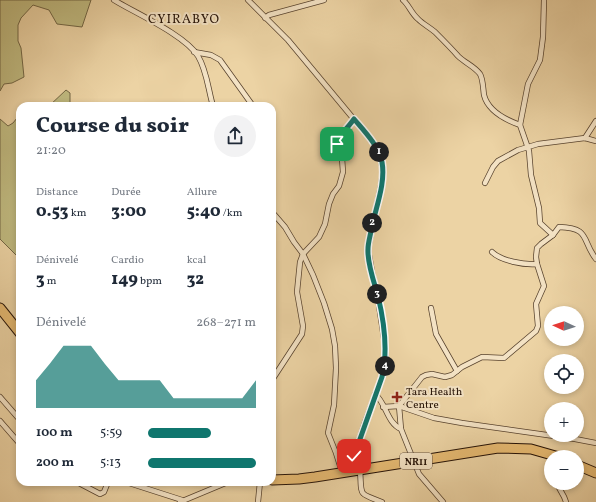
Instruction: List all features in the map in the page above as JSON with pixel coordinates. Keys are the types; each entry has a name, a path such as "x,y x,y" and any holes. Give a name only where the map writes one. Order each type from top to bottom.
{"highway":[{"path":"0,308 16,328"},
{"name":"NR11","path":"276,480 299,479 498,448 531,450 544,453"},
{"path":"584,468 596,473"}],"street":[{"path":"114,0 176,36 194,52 202,65 212,102"},
{"path":"248,0 288,40 354,119 376,147 382,161 381,185 368,249 378,299 386,352 385,364 346,472"},
{"path":"265,18 269,15 324,0"},
{"path":"402,0 409,5 418,19 435,32 452,48 458,56 474,67 481,75 486,100 491,108 503,118 520,125"},
{"path":"544,0 543,37 540,60 528,84 520,125 528,147 531,175 539,208 539,219 541,225 553,235"},
{"path":"194,52 211,55 220,60 249,102"},
{"path":"276,374 302,334 303,326 297,292 298,272 303,254 320,236 325,224 329,204 333,194 339,186 343,172 342,158 336,140 354,119"},
{"path":"585,138 596,122"},
{"path":"485,183 493,167 498,161 512,152 528,147 585,138 596,141"},
{"path":"276,217 285,227 303,254 319,289 332,329 335,346 335,381 333,412 328,434 346,472"},
{"path":"442,502 419,474 401,429 399,406 422,377 432,374 445,377 452,376 457,371 482,357 504,358 538,329 536,304 544,286 537,264 537,248 553,235 559,227 570,227 582,233 596,260"},
{"path":"492,252 502,260 531,265 537,264"},
{"path":"432,308 436,334 457,371"},
{"path":"375,394 379,398 394,426 401,429"},
{"path":"0,397 16,415"},
{"path":"383,407 399,406 434,418 596,443"},
{"path":"0,421 16,439"},
{"path":"360,470 361,490 363,495 382,502"},
{"path":"85,486 100,494 104,492 106,486"},
{"path":"138,486 181,501 219,486"},
{"path":"258,502 260,486"},
{"path":"560,490 566,502"}],"shaded area":[{"path":"0,0 91,0 82,27 57,24 49,10 33,5 21,18 18,25 18,41 21,48 24,77 12,83 4,84 0,91"},
{"path":"66,90 70,93 70,102 53,102"},
{"path":"0,119 8,126 16,119 16,255 0,239"}],"place":[{"name":"Tara Health Centre","path":"397,397"}],"district":[{"name":"CYIRABYO","path":"184,18"}],"route":[{"path":"337,144 336,140 338,136 346,130 354,119 376,147 382,161 381,185 368,244 368,255 382,324 386,352 385,364 382,377 354,456"}]}
